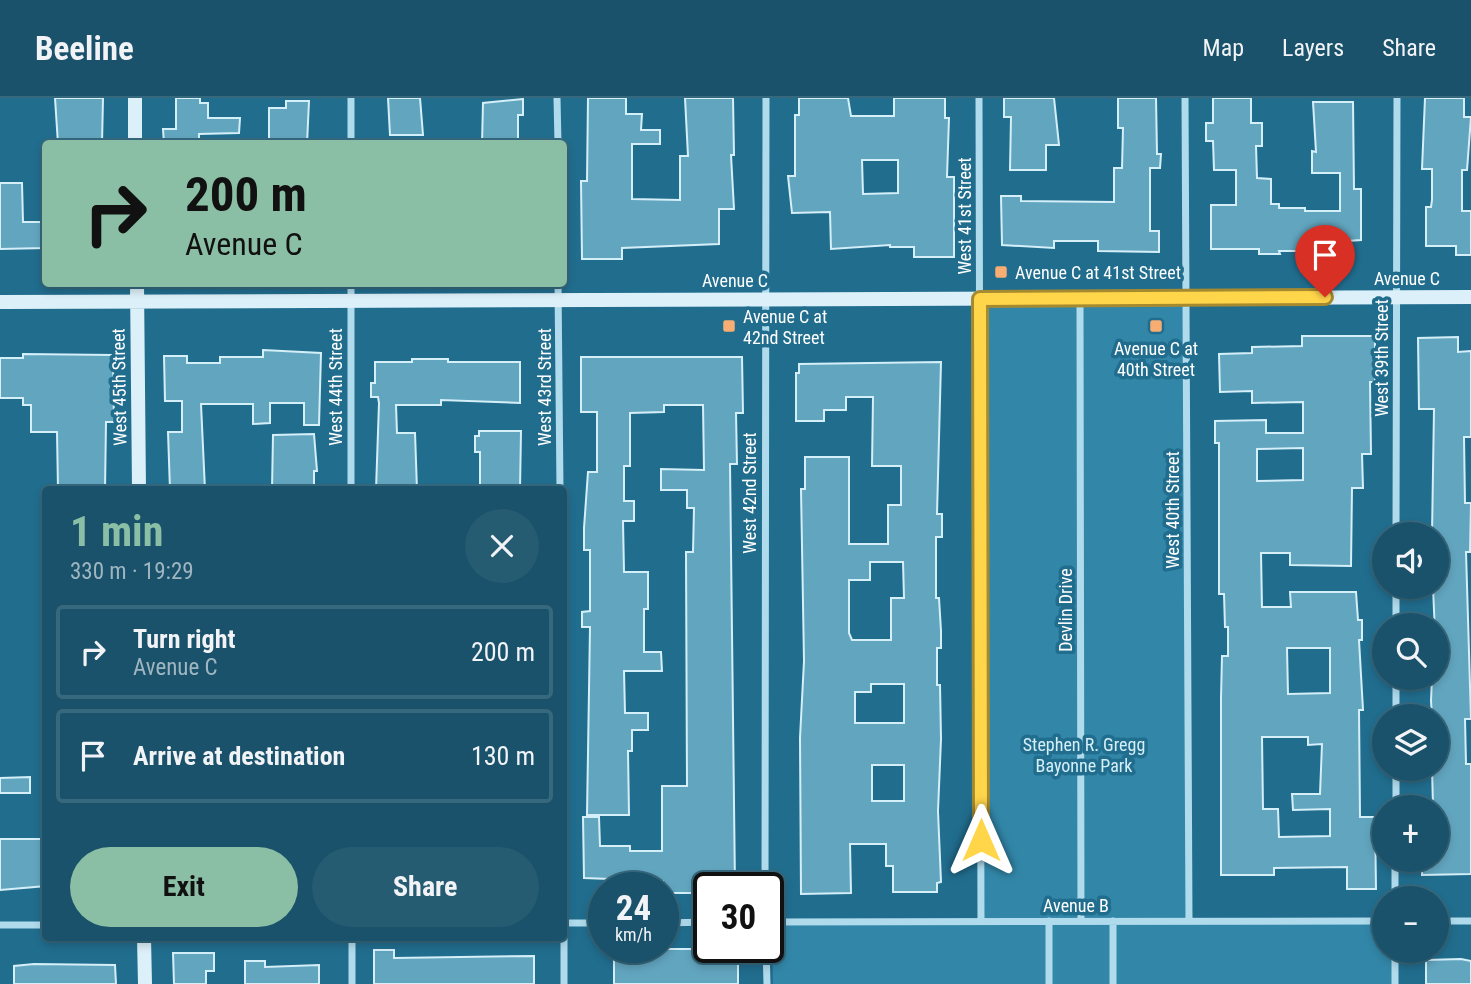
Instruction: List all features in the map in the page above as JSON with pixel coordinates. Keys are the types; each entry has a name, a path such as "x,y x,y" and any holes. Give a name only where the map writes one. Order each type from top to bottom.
{"main road":[{"path":"135,98 135,140"},
{"name":"West 45th Street","path":"137,287 139,486"},
{"name":"Avenue C","path":"0,302 1471,296"},
{"path":"144,941 145,984"}],"street":[{"path":"351,98 351,140"},
{"path":"557,98 558,140"},
{"name":"West 42nd Street","path":"765,872 766,98"},
{"name":"West 41st Street","path":"979,98 981,921"},
{"name":"West 40th Street","path":"1185,98 1189,921"},
{"name":"West 39th Street","path":"1396,522 1397,98"},
{"name":"West 44th Street","path":"351,287 351,486"},
{"name":"West 43rd Street","path":"558,287 560,486"},
{"name":"Devlin Drive","path":"1080,298 1081,921"},
{"path":"1049,921 1049,984"},
{"path":"1112,921 1113,984"},
{"name":"Avenue B","path":"784,922 1372,921"},
{"path":"1449,921 1471,921"},
{"path":"567,923 588,923"},
{"path":"0,925 42,925"},
{"path":"352,941 352,984"},
{"path":"564,941 564,984"},
{"path":"766,963 767,984"},
{"path":"1395,963 1395,984"}],"green space":[{"name":"Stephen R. Gregg Bayonne Park","path":"979,298 1186,298 1189,921 1372,921 1372,963 1395,963 1395,984 773,984 773,963 784,963 784,922 980,921"}],"building":[{"path":"55,98 103,98 102,140 58,140"},
{"path":"176,98 200,98 200,103 208,103 208,118 240,118 239,133 199,134 199,140 164,140 163,129 176,129"},
{"path":"388,98 420,98 423,135 390,135"},
{"path":"588,98 626,98 626,114 642,114 641,130 660,130 660,144 632,144 632,199 680,200 680,156 688,156 685,98 733,98 734,155 731,155 734,209 719,209 719,244 622,248 622,259 582,259 581,181 587,181"},
{"path":"799,98 848,98 851,116 894,116 894,98 945,98 945,118 949,118 947,177 954,177 954,257 914,257 914,247 890,245 831,249 830,212 792,213 788,176 795,176 795,115 799,115","holes":["862,160 898,160 898,193 863,194"]},
{"path":"1004,98 1054,98 1059,145 1046,145 1046,170 1010,170 1011,117 1004,117"},
{"path":"1118,98 1156,98 1157,154 1161,154 1160,168 1150,168 1150,231 1159,231 1159,252 1098,251 1098,241 1054,241 1054,248 1002,245 1001,196 1021,196 1021,201 1114,202 1114,168 1122,168 1123,128 1118,128"},
{"path":"1213,98 1251,98 1251,123 1262,123 1262,146 1256,146 1257,178 1271,179 1271,204 1279,204 1279,208 1305,208 1305,211 1340,211 1340,173 1312,173 1312,151 1316,152 1313,102 1353,102 1354,189 1361,189 1361,240 1305,244 1305,251 1279,251 1280,254 1259,254 1259,249 1211,249 1211,205 1236,205 1236,170 1214,170 1213,141 1206,141 1206,123 1213,123"},
{"path":"1425,98 1464,98 1464,117 1471,117 1467,170 1462,170 1462,211 1471,211 1471,255 1456,255 1456,246 1426,246 1426,207 1431,207 1432,169 1422,169"},
{"path":"523,99 523,115 518,115 518,140 482,140 483,103"},
{"path":"286,101 309,101 307,140 269,140 269,108 286,108"},
{"path":"0,183 22,183 23,222 42,222 42,248 0,249"},
{"path":"1302,336 1375,336 1375,382 1370,382 1371,454 1362,454 1363,488 1352,488 1351,566 1290,565 1290,553 1261,553 1262,607 1291,607 1290,592 1356,592 1358,620 1362,620 1362,640 1359,640 1363,710 1359,710 1360,817 1372,817 1372,872 1376,872 1376,886 1372,886 1372,889 1347,889 1347,867 1274,868 1274,875 1221,875 1222,656 1228,656 1228,627 1225,627 1224,594 1219,594 1219,443 1215,443 1215,421 1266,420 1266,433 1303,433 1303,402 1252,403 1252,391 1220,392 1219,354 1252,353 1252,347 1302,346","holes":["1303,448 1303,480 1257,481 1257,449","1287,648 1330,648 1330,693 1288,694","1262,737 1308,737 1308,745 1322,744 1320,794 1292,794 1293,810 1330,809 1330,836 1279,837 1278,809 1263,809"]},
{"path":"1458,337 1458,352 1471,351 1471,437 1464,437 1465,503 1471,503 1470,552 1466,552 1471,719 1465,719 1466,764 1471,764 1471,874 1422,875 1422,872 1449,872 1449,795 1433,795 1432,781 1449,781 1449,704 1431,704 1431,701 1431,690 1449,690 1449,613 1434,613 1433,599 1449,599 1449,522 1432,522 1434,409 1419,409 1418,338"},
{"path":"263,350 321,353 319,425 304,425 304,403 270,403 270,423 253,424 253,404 201,404 205,486 170,486 168,432 182,432 182,401 165,401 164,356 187,356 187,363 220,363 220,357 263,357"},
{"path":"23,354 113,355 114,422 106,422 105,486 58,486 57,432 31,432 31,405 23,405 23,398 0,398 0,358 23,358"},
{"path":"581,357 742,357 743,413 736,413 737,464 730,464 735,872 693,872 693,893 679,893 679,872 588,872 588,878 584,878 583,817 599,817 600,846 630,846 630,851 662,851 662,786 687,786 686,552 693,552 694,508 687,508 687,490 661,490 661,469 704,470 703,405 664,405 664,412 630,413 630,466 624,466 624,501 634,501 634,521 623,521 624,572 648,572 648,609 644,609 644,652 661,652 662,671 624,671 625,713 648,713 648,730 632,730 632,751 628,751 629,815 587,815 590,627 582,627 582,612 590,611 590,550 584,550 584,528 588,472 597,472 597,412 581,412"},
{"path":"412,359 448,359 448,362 520,362 520,403 441,400 441,405 396,405 397,433 415,433 417,486 376,486 379,403 378,397 371,397 371,383 375,383 375,362 412,362"},
{"path":"941,362 937,514 942,514 942,537 936,537 936,598 939,598 941,631 941,648 937,648 937,685 940,685 938,811 941,882 937,883 937,892 893,892 893,866 886,866 886,844 850,844 851,893 801,894 800,738 804,661 801,489 805,489 805,457 849,457 849,544 888,544 888,505 901,505 901,466 872,466 873,397 846,397 846,410 824,410 824,421 796,421 796,373 799,373 799,364","holes":["870,562 903,562 904,598 891,598 891,640 852,640 849,633 849,580 870,580","871,684 904,684 904,723 855,723 855,692 871,692","872,765 904,765 904,801 872,801"]},
{"path":"479,431 521,431 520,486 480,486 480,452 475,452 475,436 479,436"},
{"path":"314,434 317,471 314,471 314,486 272,486 273,435"},
{"path":"30,777 30,793 0,793 0,778"},
{"path":"0,839 42,839 42,886 0,890"},
{"path":"679,949 693,949 693,963 738,963 738,984 614,984 614,963 679,963"},
{"path":"374,950 394,950 394,958 534,956 534,984 374,984"},
{"path":"173,953 214,953 214,971 206,971 206,984 174,984"},
{"path":"1449,959 1471,961 1471,984 1426,984 1426,963 1449,963"},
{"path":"245,961 265,961 265,967 319,965 319,984 245,984"},
{"path":"115,965 116,984 14,984 14,966"}],"place":[{"name":"Avenue C at 41st Street","path":"1001,272"},
{"name":"Avenue C at 42nd Street","path":"729,326"},
{"name":"Avenue C at 40th Street","path":"1156,326"}],"route":[{"path":"981,840 980,299 1325,297"}]}
